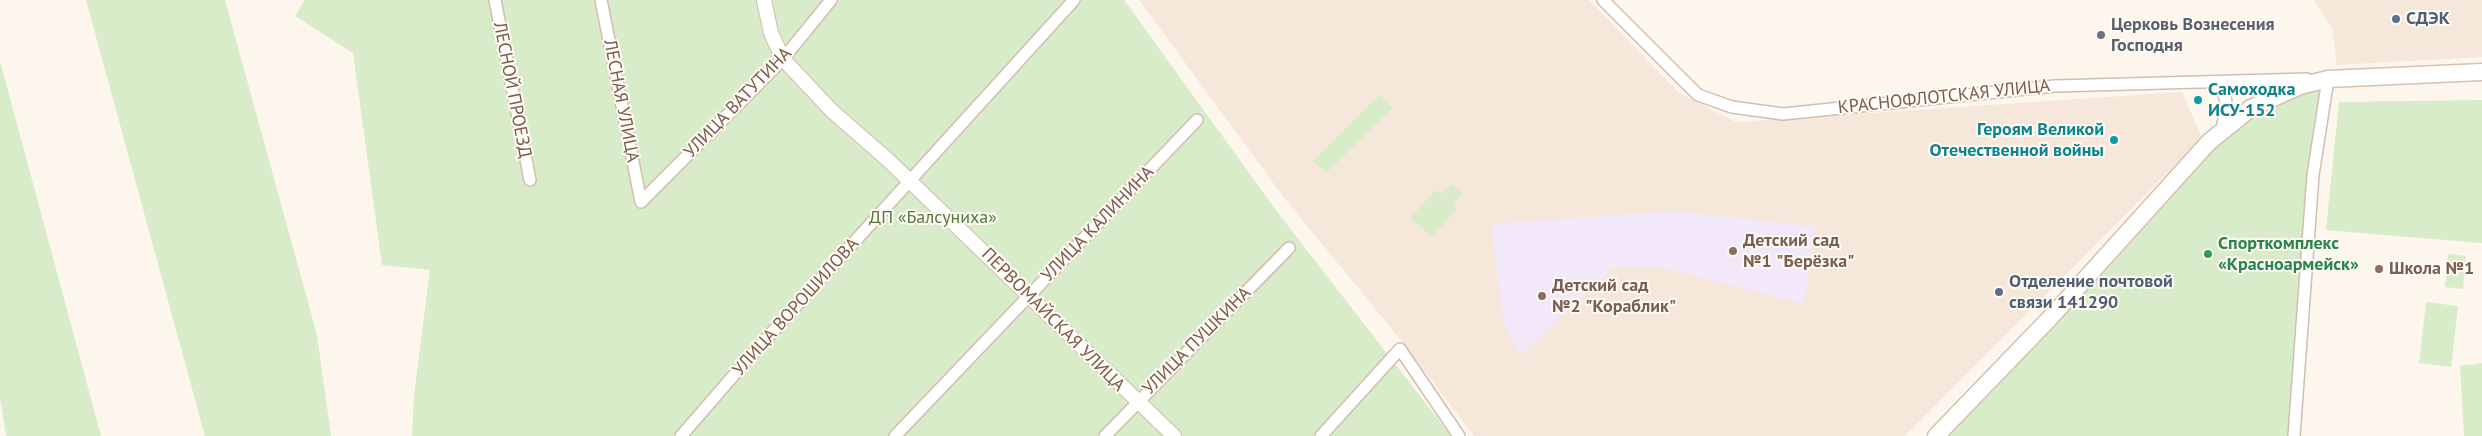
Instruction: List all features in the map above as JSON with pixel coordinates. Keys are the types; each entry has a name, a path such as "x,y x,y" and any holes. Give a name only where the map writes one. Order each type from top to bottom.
{"main road":[{"path":"1936,436 2049,319 2168,186 2221,133 2251,108 2300,86 2328,79 2482,72"}],"street":[{"name":"ЛЕСНОЙ ПРОЕЗД","path":"495,0 530,180"},
{"name":"ЛЕСНАЯ УЛИЦА","path":"601,0 641,202"},
{"name":"ПЕРВОМАЙСКАЯ УЛИЦА","path":"764,0 771,33 783,59 832,111 911,182 1029,295 1136,402 1174,436"},
{"name":"УЛИЦА ВАТУТИНА","path":"641,202 783,59 831,0"},
{"name":"УЛИЦА ВОРОШИЛОВА","path":"681,436 747,360 911,182 1074,0"},
{"name":"КРАСНОФЛОТСКАЯ УЛИЦА","path":"1603,0 1698,96 1754,112 1783,114 2054,86 2328,79"},
{"path":"2294,436 2313,175 2328,79"},
{"path":"2208,83 2218,86 2225,93 2227,102 2221,133"},
{"name":"УЛИЦА КАЛИНИНА","path":"894,436 1197,120"},
{"name":"УЛИЦА ПУШКИНА","path":"1105,436 1136,402 1289,248"},
{"path":"1321,436 1400,350 1459,436"}],"shaded area":[{"path":"1139,0 1589,0 1679,93 1736,122 2182,92 2202,138 1905,436 1474,436 1404,344 1285,199"},
{"path":"2314,0 2482,0 2482,57 2337,65 2332,28"},
{"path":"1672,211 1815,226 1804,304 1663,268 1614,267 1520,356 1504,325 1491,224"}],"green space":[{"path":"86,0 225,0 317,335 331,436 205,436"},
{"name":"ДП «Балсуниха»","path":"305,0 1124,0 1278,213 1451,436 412,436 414,395 430,270 382,265 353,53 295,16"},
{"path":"0,61 101,436 6,436 0,397"},
{"name":"Спорткомплекс «Красноармейск»","path":"2328,79 2313,175 2294,436 1936,436 2251,108"},
{"path":"1379,95 1392,108 1326,173 1313,161"},
{"path":"2482,100 2482,243 2326,230 2339,102"},
{"path":"1452,184 1463,194 1453,205 1457,209 1432,237 1410,218 1436,190 1442,194"},
{"path":"2448,254 2466,256 2463,289 2445,287"},
{"path":"2426,302 2458,306 2451,367 2419,363"},
{"path":"2482,363 2482,436 2464,436 2460,366"}],"place":[{"name":"СДЭК","path":"2396,19"},
{"name":"Церковь Вознесения Господня","path":"2101,35"},
{"name":"Самоходка ИСУ-152","path":"2198,100"},
{"name":"Героям Великой Отечественной войны","path":"2114,140"},
{"name":"Детский сад №1 \"Берёзка\"","path":"1733,251"},
{"name":"Спорткомплекс «Красноармейск»","path":"2208,254"},
{"name":"Школа №1","path":"2379,269"},
{"name":"Отделение почтовой связи 141290","path":"1999,292"},
{"name":"Детский сад №2 \"Кораблик\"","path":"1542,296"}]}
